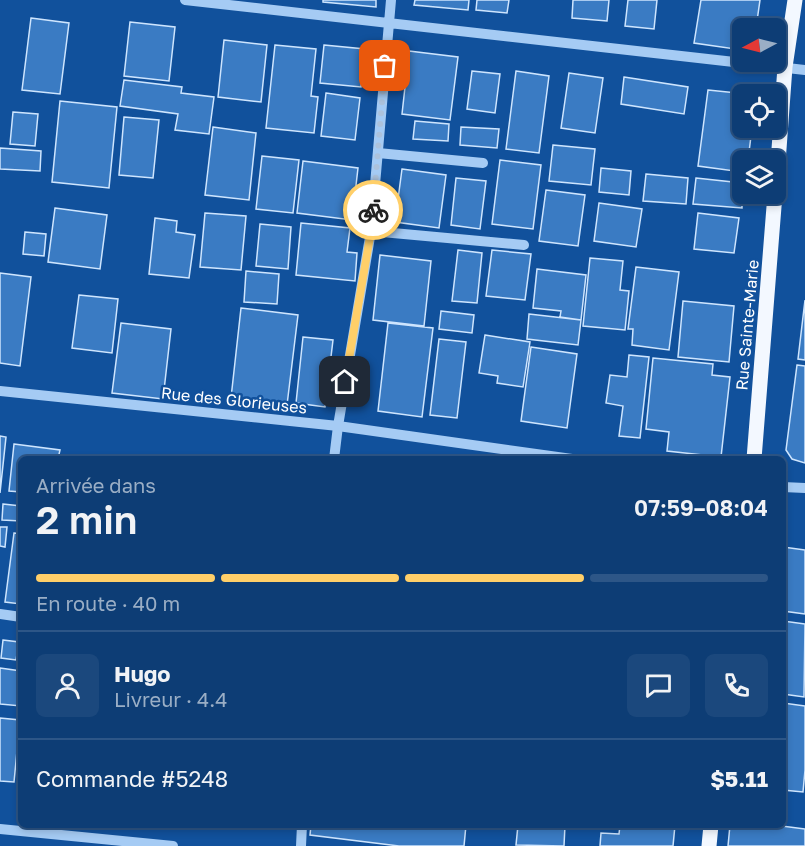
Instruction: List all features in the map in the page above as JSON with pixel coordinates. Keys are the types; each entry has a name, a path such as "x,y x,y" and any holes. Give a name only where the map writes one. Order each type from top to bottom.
{"main road":[{"name":"Rue Sainte-Marie","path":"786,60 795,0"},
{"name":"Rue Sainte-Marie","path":"778,150 785,72"},
{"name":"Rue Sainte-Marie","path":"754,456 774,204"},
{"path":"709,846 711,828"}],"street":[{"path":"184,0 732,61"},
{"path":"334,456 371,231 391,0"},
{"path":"786,67 805,70"},
{"path":"378,153 483,163"},
{"path":"371,231 525,245"},
{"name":"Rue des Glorieuses","path":"0,391 338,426 551,456"},
{"path":"786,487 805,488"},
{"path":"0,614 18,617"},
{"path":"301,846 302,828"},
{"path":"0,829 173,846"}],"building":[{"path":"323,0 376,0 376,7 323,2"},
{"path":"415,0 469,0 468,10 414,5"},
{"path":"477,0 509,0 507,13 476,10"},
{"path":"573,0 609,0 607,21 572,18"},
{"path":"628,0 657,0 654,29 625,26"},
{"path":"701,0 760,0 757,18 732,18 732,49 694,43"},
{"path":"31,18 69,23 60,94 22,90"},
{"path":"130,22 175,27 169,81 124,76"},
{"path":"224,40 267,45 261,102 218,97"},
{"path":"275,45 316,49 311,96 318,97 314,133 266,128"},
{"path":"324,45 365,49 361,87 320,83"},
{"path":"409,51 458,57 450,120 402,114"},
{"path":"472,71 500,74 495,113 467,109"},
{"path":"516,71 549,76 539,153 506,149"},
{"path":"569,73 603,78 595,133 561,128"},
{"path":"624,77 688,87 684,114 621,104"},
{"path":"124,80 182,87 181,93 214,97 209,134 175,130 178,114 120,106"},
{"path":"708,90 732,92 732,138 751,138 749,150 732,150 732,171 698,166"},
{"path":"326,93 360,98 355,140 321,136"},
{"path":"60,101 117,107 109,188 52,182"},
{"path":"13,112 38,114 35,146 10,144"},
{"path":"124,117 159,120 153,178 119,175"},
{"path":"415,121 449,124 448,141 413,139"},
{"path":"213,127 256,133 249,200 205,195"},
{"path":"461,127 499,129 497,148 460,145"},
{"path":"553,145 595,149 591,185 549,181"},
{"path":"0,148 41,151 40,171 0,169"},
{"path":"262,156 299,160 293,213 256,209"},
{"path":"500,160 541,165 533,229 492,224"},
{"path":"303,161 358,168 352,220 297,213"},
{"path":"601,168 631,171 629,195 599,192"},
{"path":"402,169 446,175 439,228 395,222"},
{"path":"646,174 688,178 686,204 643,201"},
{"path":"456,178 486,181 480,229 451,225"},
{"path":"696,178 732,182 732,204 742,204 742,208 693,204"},
{"path":"546,190 585,195 578,246 539,241"},
{"path":"599,203 642,209 636,247 594,241"},
{"path":"55,208 107,215 100,269 48,262"},
{"path":"205,213 246,216 241,270 200,267"},
{"path":"698,213 739,218 734,253 694,249"},
{"path":"155,218 177,221 176,232 195,235 189,278 149,274"},
{"path":"301,223 350,228 347,252 357,253 355,281 296,275"},
{"path":"260,224 291,227 288,269 256,266"},
{"path":"25,232 46,234 44,256 23,254"},
{"path":"458,250 482,253 477,303 452,301"},
{"path":"492,250 531,254 525,300 486,296"},
{"path":"380,255 431,261 424,326 373,320"},
{"path":"590,258 623,261 620,290 629,291 625,330 583,326"},
{"path":"636,267 679,272 669,350 632,345 633,329 628,329"},
{"path":"537,269 586,275 581,320 560,317 561,311 533,308"},
{"path":"246,271 279,274 277,304 244,302"},
{"path":"0,273 31,277 20,366 0,363"},
{"path":"79,295 118,299 112,353 72,348"},
{"path":"805,300 805,360 798,359"},
{"path":"683,301 734,306 729,362 678,357"},
{"path":"241,308 298,315 287,405 231,398"},
{"path":"441,311 474,315 472,333 439,329"},
{"path":"529,314 581,320 578,345 527,339"},
{"path":"121,323 171,329 163,399 112,393"},
{"path":"388,323 433,328 422,417 378,411"},
{"path":"485,335 530,342 523,387 497,383 498,376 479,373"},
{"path":"303,337 333,340 325,407 296,403"},
{"path":"439,339 466,342 457,418 430,415"},
{"path":"531,347 577,354 567,428 521,421"},
{"path":"629,355 649,357 640,438 619,436 623,406 606,403 610,375 627,377"},
{"path":"653,358 713,364 712,375 730,377 721,456 667,451 669,432 646,429"},
{"path":"797,365 805,366 805,463 792,459 786,450"},
{"path":"0,436 6,437 0,493"},
{"path":"14,444 60,450 59,456 18,456 18,492 9,491"},
{"path":"3,504 18,506 18,521 2,520"},
{"path":"0,527 7,527 5,547 0,546"},
{"path":"14,533 18,534 18,604 5,602"},
{"path":"786,547 805,550 805,614 786,611"},
{"path":"786,621 805,624 804,697 786,694"},
{"path":"3,640 18,642 16,660 1,658"},
{"path":"0,668 18,671 18,706 0,704"},
{"path":"786,703 805,706 803,792 786,790"},
{"path":"0,718 18,720 14,782 0,781"},
{"path":"786,827 805,829 805,846 728,846 730,828"},
{"path":"311,828 466,828 464,846 399,846 310,835"},
{"path":"518,828 565,828 564,846 516,845"},
{"path":"620,828 675,828 673,846 600,846 601,833 619,834"}],"way so far":[{"path":"373,210 385,66"}],"route":[{"path":"345,382 373,210"}]}
